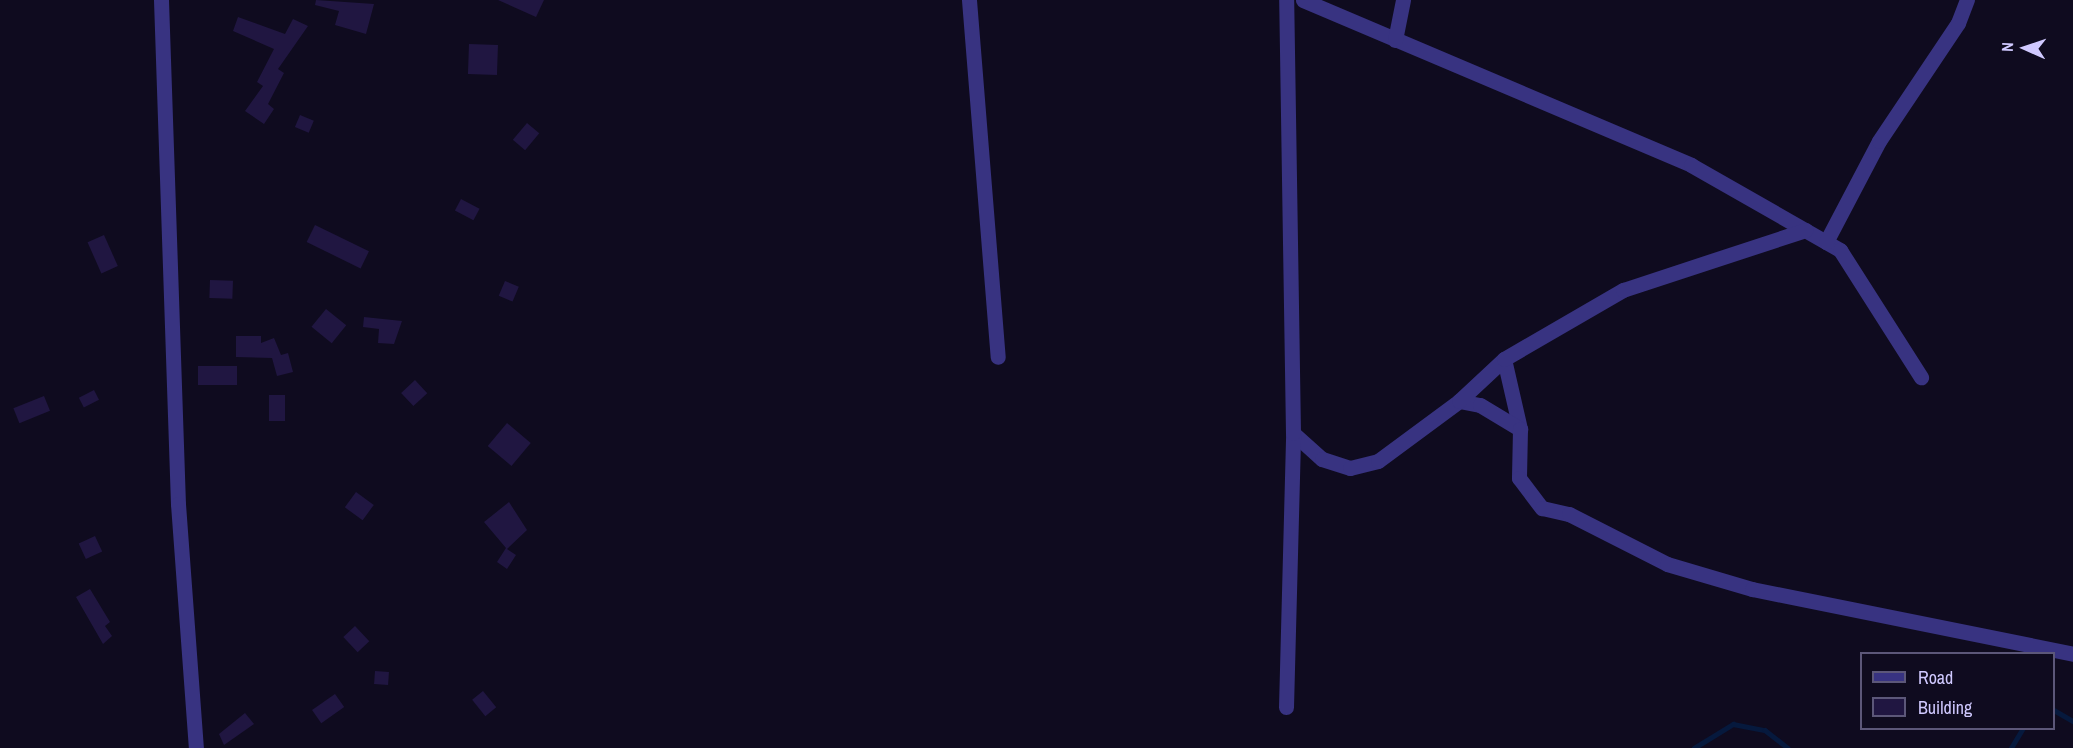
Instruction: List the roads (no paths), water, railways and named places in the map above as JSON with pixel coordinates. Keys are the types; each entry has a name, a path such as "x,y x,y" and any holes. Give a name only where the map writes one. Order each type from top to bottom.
{"street":[{"path":"161,0 178,504 196,748"},
{"path":"969,0 998,357"},
{"path":"1286,0 1293,433 1286,707"},
{"path":"1303,0 1691,165 1840,250 1921,377"},
{"path":"1395,40 1403,0"},
{"path":"1826,242 1879,141 1958,23 1967,0"},
{"path":"1293,433 1322,459 1350,468 1378,461 1459,401 1504,359 1623,290 1804,230"},
{"path":"1504,359 1520,429 1519,478 1542,508 1569,514 1667,564 1752,589 2073,654"},
{"path":"1459,401 1480,405 1520,429"}],"waterway":[{"path":"2055,711 2073,721"},
{"path":"1694,748 1733,724 1765,730 1788,748"},
{"path":"2011,748 2022,730"}]}
